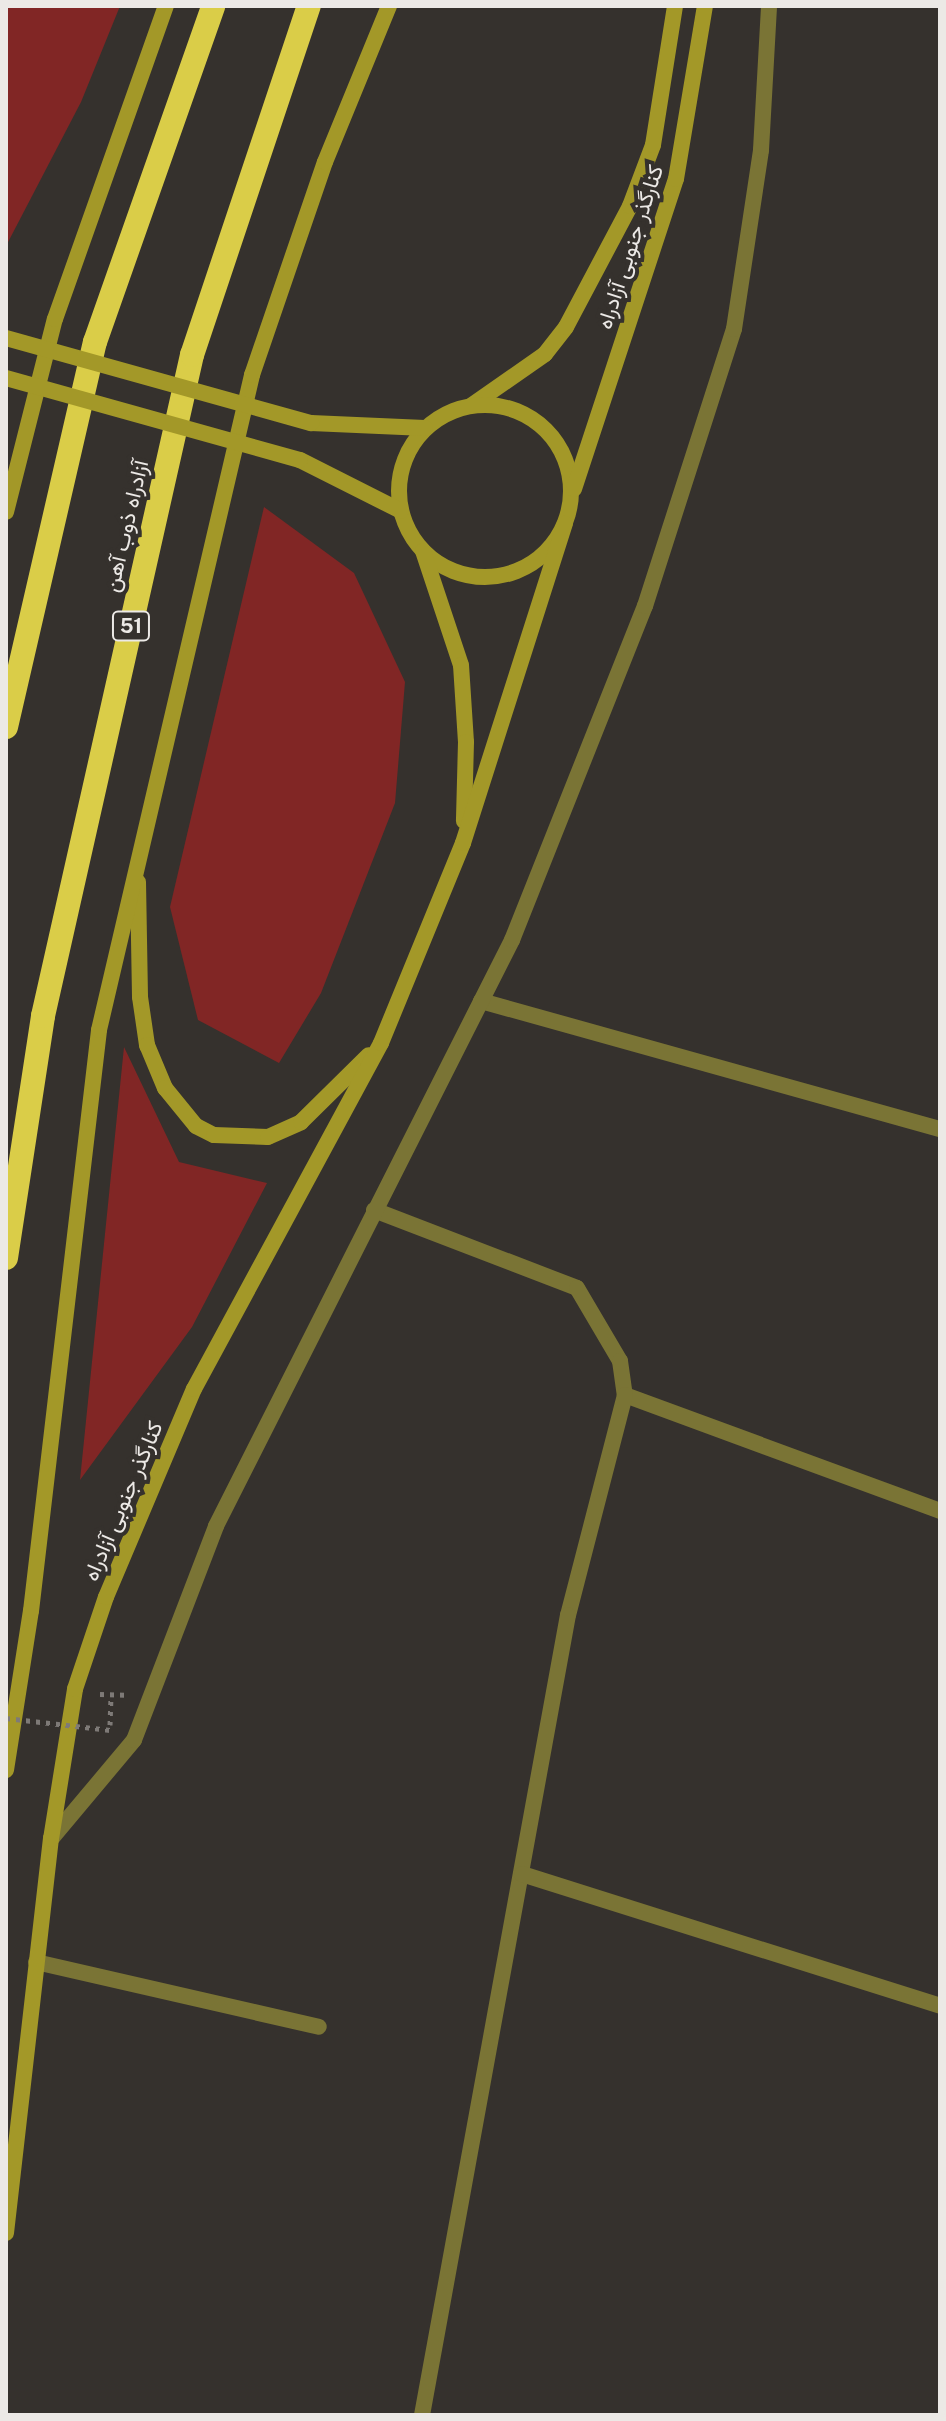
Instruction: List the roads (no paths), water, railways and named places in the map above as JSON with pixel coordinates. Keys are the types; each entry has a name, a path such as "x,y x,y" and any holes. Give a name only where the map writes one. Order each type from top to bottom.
{"highway":[{"path":"6,727 95,342 213,6"},
{"name":"آزادراه ذوب آهن","path":"6,1258 43,1016 192,355 309,6"}],"main road":[{"path":"6,512 55,319 166,6"},
{"path":"6,1770 31,1611 99,1030 252,375 325,162 389,6"},
{"name":"کنارگذر جنوبی آزادراه","path":"472,405 545,354 566,327 630,206 653,145 675,6"},
{"name":"کنارگذر جنوبی آزادراه","path":"572,495 676,179 705,6"},
{"path":"6,338 311,423 425,428"},
{"path":"6,378 300,460 401,511"},
{"path":"472,405 503,406 531,417 554,438 568,465 572,495 565,524 550,548 528,566 502,575 473,576 446,568 423,551 401,511 403,466 425,428 447,413 472,405"},
{"name":"کنارگذر جنوبی آزادراه","path":"6,2233 51,1839 75,1689 106,1597 194,1389 381,1043 463,843 565,524"},
{"name":"کنارگذر جنوبی آزادراه","path":"423,551 447,611 461,665 466,742 463,843"},
{"path":"137,857 140,997 147,1045 165,1088 196,1126 214,1135 268,1137 301,1122 381,1043"}],"street":[{"path":"51,1839 134,1740 216,1526 512,940 645,606 734,329 761,150 769,6"},
{"path":"481,1001 940,1129"},
{"path":"374,1210 577,1288 620,1361 625,1395 568,1615 422,2415"},
{"path":"625,1395 940,1511"},
{"path":"522,1874 940,2006"},
{"path":"36,1962 319,2027"}]}
